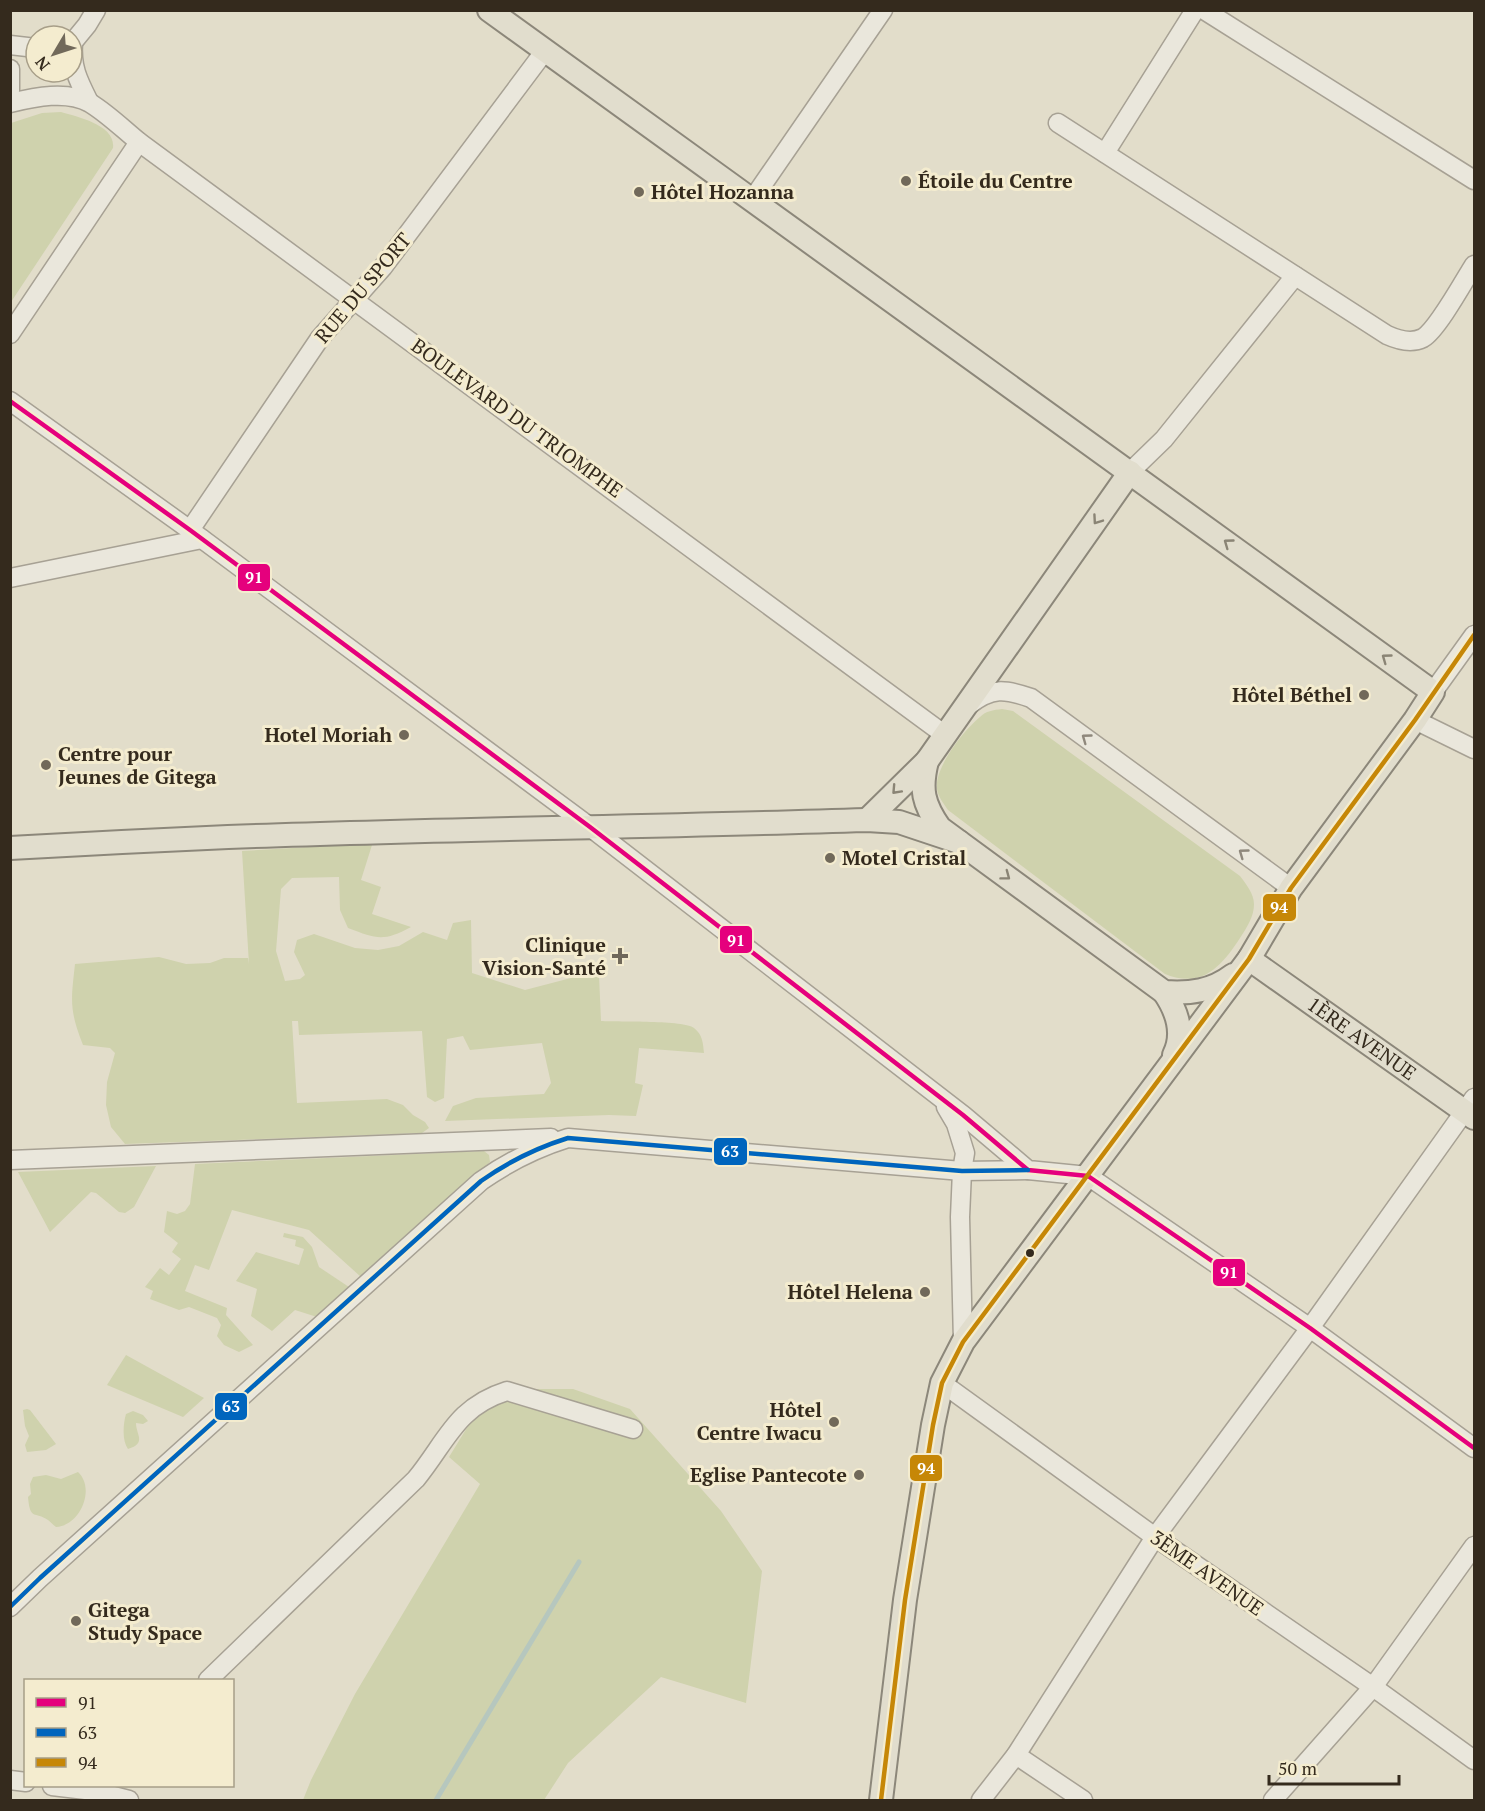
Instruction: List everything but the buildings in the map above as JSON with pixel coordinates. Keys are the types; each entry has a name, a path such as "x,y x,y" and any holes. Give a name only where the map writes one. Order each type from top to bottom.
{"main road":[{"path":"496,14 544,52 1433,692 1415,720 1290,888 1245,964 963,1342 942,1383 905,1600 881,1800"},
{"path":"867,820 927,761 1130,472"},
{"path":"927,761 922,781 924,795 930,814 940,828 1164,992 1173,1005 1179,1021 1176,1051 1168,1067"},
{"path":"10,848 227,837 867,820 899,822 959,842"},
{"path":"1164,992 1194,992 1209,989 1223,982 1245,964"},
{"name":"1ÈRE AVENUE","path":"1245,964 1471,1109"}],"street":[{"path":"84,29 96,10"},
{"path":"752,200 883,10"},
{"path":"1105,153 1195,10"},
{"path":"1204,10 1474,180"},
{"name":"RUE DU SPORT","path":"196,534 320,338 383,267 544,52"},
{"path":"10,69 10,91"},
{"name":"BOULEVARD DU TRIOMPHE","path":"80,84 89,102"},
{"name":"BOULEVARD DU TRIOMPHE","path":"10,103 33,97 52,96 89,102 139,142 355,298 945,735"},
{"path":"1058,123 1387,335 1399,340 1412,341 1424,338 1433,329 1474,265"},
{"path":"10,334 139,142"},
{"path":"1130,472 1164,439 1295,276"},
{"path":"10,401 196,534 590,827 963,1115 1028,1170"},
{"path":"10,578 196,534"},
{"path":"1433,692 1474,635"},
{"path":"965,708 982,695 1000,690 1031,698 1290,888"},
{"path":"1415,720 1474,749"},
{"path":"925,1087 944,1105 956,1124 965,1154 960,1217 963,1342"},
{"path":"981,1800 1016,1755 1155,1537 1471,1109"},
{"path":"10,1607 481,1181 525,1154 567,1138"},
{"path":"10,1160 567,1138 962,1171 1028,1170 1088,1176 1310,1328 1474,1448"},
{"name":"3ÈME AVENUE","path":"942,1383 1155,1537 1373,1687 1474,1760"},
{"path":"209,1679 416,1479 460,1418 474,1407 507,1391 633,1429"},
{"path":"1274,1800 1373,1687 1474,1546"},
{"path":"1016,1755 1083,1800"},
{"path":"82,1787 97,1788 129,1800"}],"green space":[{"path":"61,112 102,128 109,133 113,148 11,302 11,123 42,113"},
{"path":"1002,709 1013,711 1240,876 1253,897 1253,913 1240,938 1218,966 1200,977 1190,979 1165,974 948,810 937,789 937,780 945,760 966,731 980,717 990,711"},
{"path":"372,845 361,880 381,887 372,914 411,927 386,937 366,935 348,928 340,910 339,877 292,878 281,889 276,951 285,981 300,979 305,975 294,952 297,940 314,934 355,948 378,950 399,946 423,932 447,940 453,923 471,920 472,973 525,990 571,978 599,975 601,1021 688,1025 699,1034 704,1053 639,1048 635,1083 643,1085 636,1116 445,1121 453,1106 476,1098 544,1094 551,1083 542,1043 470,1050 463,1036 447,1039 444,1098 435,1102 427,1097 422,1031 299,1035 298,1021 292,1021 297,1103 387,1099 403,1105 425,1122 429,1128 422,1133 125,1144 111,1127 106,1105 107,1082 115,1053 110,1048 83,1045 75,1022 72,996 75,964 159,957 186,964 210,963 224,958 248,958 249,964 242,851"},
{"path":"484,1151 489,1155 490,1162 361,1277 309,1230 232,1210 209,1270 195,1265 185,1291 227,1308 226,1315 253,1345 239,1352 224,1345 217,1336 221,1325 217,1318 189,1307 179,1310 150,1299 153,1291 145,1287 160,1268 169,1275 181,1259 172,1252 178,1243 164,1232 167,1211 177,1214 185,1211 190,1204 195,1164"},
{"path":"156,1166 134,1207 125,1213 119,1212 96,1193 91,1192 50,1232 18,1172"},
{"path":"284,1233 303,1237 312,1247 319,1267 349,1287 317,1317 295,1310 272,1331 251,1316 257,1289 236,1281 256,1252 299,1265 304,1249 295,1246 296,1240 283,1237"},
{"path":"126,1355 204,1398 183,1417 107,1385"},
{"path":"518,1389 573,1389 630,1409 721,1511 762,1571 746,1703 661,1677 568,1763 544,1800 303,1800 355,1694 480,1484 449,1457 473,1418"},
{"path":"27,1409 56,1444 46,1450 27,1452 25,1445 29,1436 23,1410"},
{"path":"133,1411 143,1415 148,1421 143,1424 136,1423 139,1441 134,1447 128,1449 124,1437 124,1423 126,1414"},
{"path":"78,1472 86,1488 85,1497 83,1506 72,1520 56,1527 32,1512 28,1497 31,1494 30,1484 33,1477 46,1475 61,1479"}],"waterway":[{"path":"436,1800 579,1562"}],"transit line":[{"name":"91","path":"10,401 190,530 590,827 963,1115 1028,1170 1088,1176 1310,1328 1474,1448"},
{"name":"94","path":"881,1800 905,1600 933,1425 942,1383 963,1342 1249,959 1291,888 1415,720 1474,635"},
{"name":"63","path":"10,1607 481,1181 534,1151 568,1138 962,1171 1028,1170"}],"place":[{"name":"Étoile du Centre","path":"906,181"},
{"name":"Hôtel Hozanna","path":"639,192"},
{"name":"Hôtel Béthel","path":"1364,695"},
{"name":"Hotel Moriah","path":"404,735"},
{"name":"Centre pour Jeunes de Gitega","path":"46,765"},
{"name":"Motel Cristal","path":"830,858"},
{"name":"Clinique Vision-Santé","path":"620,956"},
{"name":"Hôtel Helena","path":"925,1292"},
{"name":"Hôtel Centre Iwacu","path":"834,1422"},
{"name":"Eglise Pantecote","path":"859,1475"},
{"name":"Gitega Study Space","path":"76,1621"}]}
